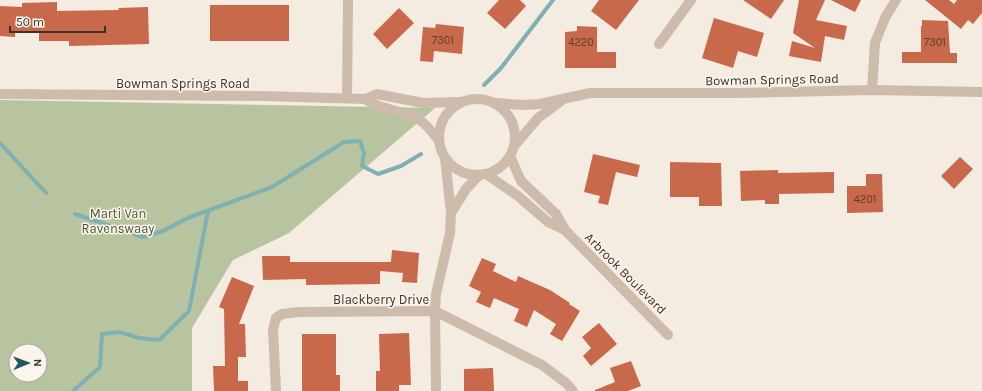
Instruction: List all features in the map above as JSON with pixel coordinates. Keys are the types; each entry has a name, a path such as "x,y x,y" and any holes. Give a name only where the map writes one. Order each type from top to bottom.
{"street":[{"path":"348,0 348,98"},
{"path":"659,44 691,0"},
{"path":"872,90 875,43 885,18 896,0"},
{"name":"Bowman Springs Road","path":"496,103 523,105 540,104 590,93 739,93 872,90 982,92"},
{"name":"Bowman Springs Road","path":"0,94 365,99 377,94 423,103 460,102"},
{"name":"Bowman Springs Road","path":"514,145 538,118 564,98"},
{"name":"Bowman Springs Road","path":"365,99 374,105 418,119 430,129 439,141"},
{"path":"436,391 434,311 436,294 450,233 451,212 445,158 439,141 439,132 442,120 450,109 460,102 472,99 484,99 496,103 505,111 512,121 515,133 514,145 510,156 502,166 492,172 482,174 466,174 454,168 445,158"},
{"name":"Arbrook Boulevard","path":"510,156 521,181 556,214 565,230 668,335"},
{"path":"451,212 466,189 482,174"},
{"name":"Arbrook Boulevard","path":"482,174 518,196 548,222 565,230"},
{"name":"Blackberry Drive","path":"276,391 274,330 276,318 282,314 298,312 434,311 542,365 566,383 572,391"}],"green space":[{"name":"Marti Van Ravenswaay","path":"0,100 435,108 289,233 233,260 192,328 192,391 0,391"}],"building":[{"path":"499,0 520,0 526,6 505,29 487,13"},
{"path":"599,0 639,0 616,30 591,11"},
{"path":"743,0 784,0 771,19"},
{"path":"799,0 825,0 816,20 847,26 844,40 825,36 821,62 789,56 792,41 815,48 793,33"},
{"path":"831,0 861,0 855,12"},
{"path":"925,0 949,0 954,4 957,0 982,0 982,13 973,24 968,20 961,29"},
{"path":"57,2 57,11 119,10 118,8 148,7 149,44 69,46 69,41 39,41 39,31 15,32 15,37 0,36 0,6 22,7 22,3"},
{"path":"210,5 289,5 289,41 210,41"},
{"path":"399,8 414,23 387,49 373,34"},
{"path":"714,18 764,33 757,57 738,51 733,68 702,58"},
{"path":"922,20 948,21 950,53 957,53 957,63 902,63 902,52 921,52"},
{"path":"436,24 464,27 462,54 434,51 433,62 420,61 423,27 435,28"},
{"path":"577,26 597,27 597,52 616,52 616,68 565,68 565,32 577,31"},
{"path":"593,154 640,165 637,177 616,172 608,205 598,203 600,196 584,192"},
{"path":"960,157 973,169 954,189 941,176"},
{"path":"670,162 721,163 722,206 699,206 699,197 670,197"},
{"path":"778,170 778,173 834,172 834,193 779,194 779,204 765,204 765,200 741,201 740,171"},
{"path":"866,174 882,174 883,212 847,213 847,186 866,186"},
{"path":"392,250 419,253 417,283 402,282 403,273 380,271 380,284 306,285 306,279 263,280 262,256 290,256 290,262 391,262"},
{"path":"482,258 496,264 493,271 516,282 518,276 550,290 580,311 562,341 550,334 556,324 534,310 527,327 514,321 519,309 494,298 490,308 476,302 481,292 469,286"},
{"path":"232,277 254,286 239,324 245,324 246,357 238,357 238,381 248,381 248,391 214,391 213,366 225,366 224,309 219,307"},
{"path":"599,323 617,344 591,366 583,356 591,348 582,337"},
{"path":"409,333 411,385 399,385 399,391 376,391 376,371 380,371 379,334"},
{"path":"302,334 336,334 336,375 340,375 340,391 302,391"},
{"path":"631,361 641,386 628,391 595,391 615,382 610,368"},
{"path":"493,368 494,391 464,391 464,369"}],"waterway":[{"path":"484,85 501,68 553,0"},
{"path":"75,214 143,237 163,231 188,218 272,187 344,142 360,141 364,153 362,166 378,174 401,166 421,154"},
{"path":"0,143 46,193"},
{"path":"73,391 100,367 102,334 119,332 139,338 159,340 189,311 208,211"}]}
